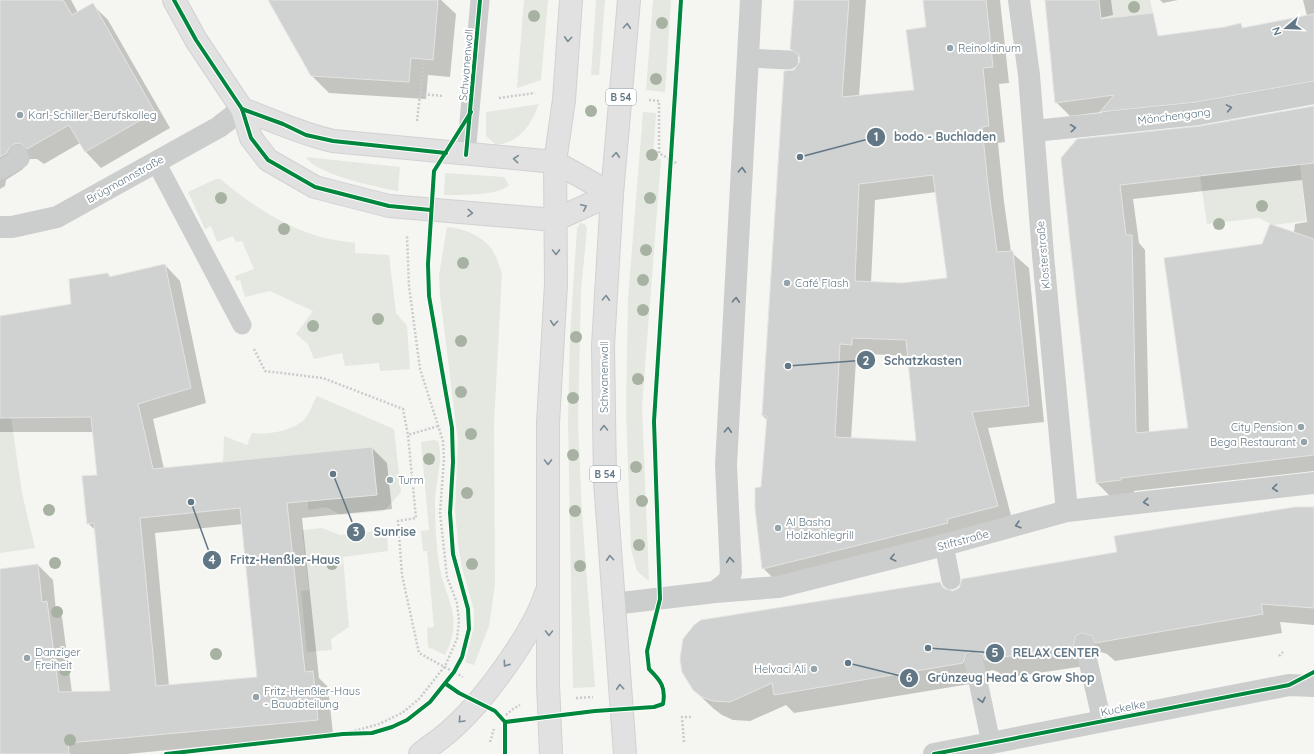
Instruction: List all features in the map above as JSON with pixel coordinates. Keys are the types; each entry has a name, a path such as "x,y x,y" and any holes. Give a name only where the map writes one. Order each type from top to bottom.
{"main road":[{"path":"174,0 196,40 242,109 251,138 268,160 315,187 389,206 555,220 612,194"},
{"path":"551,754 548,684 548,423 556,284 555,162 564,100 571,0"},
{"name":"Schwanenwall","path":"625,754 605,481 603,354 612,194 629,0"},
{"path":"242,109 283,124 306,135 333,142 555,162 612,194"},
{"path":"420,754 454,727 477,702 515,651 542,605 549,580"}],"street":[{"path":"715,592 729,581 731,572 726,465 752,0"},
{"name":"Klosterstraße","path":"1019,0 1029,75 1043,256 1067,511"},
{"name":"Mönchengang","path":"1034,131 1199,114 1314,93"},
{"name":"Brügmannstraße","path":"0,227 12,227 57,217 219,127 242,109"},
{"name":"Stiftstraße","path":"613,604 715,592 778,587 944,545 1067,511 1314,483"},
{"name":"Kuckelke","path":"1289,685 1314,672"},
{"name":"Kuckelke","path":"934,754 981,748 1102,721 1289,685 1314,686"}],"lane":[{"name":"Schwanenwall","path":"466,155 480,0"},
{"path":"748,58 789,60"},
{"path":"0,170 20,159 18,154"},
{"path":"156,162 242,325"},
{"path":"944,545 951,580"},
{"path":"1084,644 1102,721"},
{"path":"974,662 981,748"}],"path":[{"path":"416,124 424,59"},
{"path":"496,99 541,92"},
{"path":"420,94 451,97"},
{"path":"646,100 659,101 659,153 678,164"},
{"path":"670,167 671,152"},
{"path":"343,734 379,724 402,713 419,699 445,666 457,639 459,622 457,603 447,577 440,513 444,459 443,441 420,369 409,286 406,250 407,230"},
{"path":"242,325 264,371 323,378 403,409 408,435 416,518 398,521 402,575 419,653 468,680"},
{"path":"408,435 438,426"},
{"path":"1279,656 1283,652"},
{"path":"450,678 457,667"},
{"path":"574,698 598,697"},
{"path":"477,702 495,711 502,719"},
{"path":"490,742 494,728 502,719 513,709 524,704"},
{"path":"684,742 682,717 692,717"},
{"path":"343,734 365,734"}],"shaded area":[{"path":"524,0 548,0 541,80 517,88"},
{"path":"596,0 605,0 599,75 591,75"},
{"path":"653,0 671,0 665,92 646,90"},
{"path":"1099,0 1150,0 1153,13 1101,19"},
{"path":"539,104 524,131 512,140 496,145 486,136 486,112"},
{"path":"643,112 656,113 653,158 661,159 642,407 649,581 637,571 631,549 626,409 628,299"},
{"path":"306,157 400,167 398,191 377,187 334,174 312,163"},
{"path":"1300,164 1306,221 1273,225 1259,218 1207,224 1200,176"},
{"path":"445,173 504,177 509,185 504,189 488,193 444,195"},
{"path":"216,179 220,179 255,205 293,227 321,237 355,243 355,253 389,255 396,313 407,326 410,369 380,371 379,363 345,366 342,353 314,359 308,344 296,334 313,311 270,291 245,297 240,280 236,281 235,276 254,269 242,241 236,242 233,236 217,242 211,226 205,229 188,192"},
{"path":"580,223 585,224 587,229 581,290 578,424 582,514 595,687 573,688 568,420 570,335 577,228"},
{"path":"447,227 461,229 475,235 487,244 492,249 502,273 494,424 495,585 489,626 474,665 465,662 474,627 474,610 462,568 458,544 455,510 458,441 440,295 439,275"},
{"path":"317,396 394,429 401,492 384,511 341,515 326,507 308,510 308,501 377,494 372,447 223,462 224,436 247,445 252,433 282,431 296,425 307,416"},
{"path":"0,418 11,418 22,493 35,548 0,553"},
{"path":"434,440 438,441 440,448 440,463 435,495 437,549 442,577 452,608 453,619 451,641 445,655 428,647 427,628 434,627 427,551 423,551 421,531 429,530 421,442"},
{"path":"322,528 340,535 387,530 388,551 343,557 349,627 331,639 332,650 307,652 301,591 309,590 302,530"}],"building":[{"path":"0,0 63,0 72,15 93,3 155,112 85,152 69,125 27,149 20,143 14,144 9,148 7,153 0,157"},
{"path":"268,0 438,0 433,60 411,58 409,82 311,76"},
{"path":"794,0 849,0 842,97 914,90 906,30 926,27 923,0 986,0 993,67 983,68 989,126 982,127 988,185 997,252 1013,251 1029,406 972,412 998,506 947,519 948,523 762,569 755,508 755,488 761,487 767,416 762,416 784,71 794,70 800,61 799,55 790,49","holes":["933,175 947,278 902,283 855,281 859,184","852,338 906,340 916,441 835,437 840,344 852,345"]},
{"path":"1045,0 1099,0 1101,19 1153,13 1158,36 1225,27 1241,23 1242,28 1314,14 1314,81 1197,102 1100,112 1114,95 1055,103"},
{"path":"1314,106 1314,163 1120,185 1126,235 1132,235 1136,433 1188,428 1164,258 1262,244 1270,224 1314,239 1314,455 1121,478 1121,480 1096,483 1061,158 1077,139 1200,126"},
{"path":"165,264 191,388 138,404 153,469 372,447 377,495 287,503 305,672 313,671 318,720 68,743 69,754 0,754 0,569 38,564 42,602 47,601 59,692 110,691 94,523 87,524 82,476 97,475 91,417 0,418 0,316 71,304 69,279 108,273 109,277","holes":["240,508 257,677 156,686 140,518"]},
{"path":"1295,507 1314,507 1314,608 1261,604 1263,614 1095,643 1092,636 1082,633 1076,636 1073,646 985,660 982,654 972,651 966,654 963,663 774,695 772,683 730,702 713,701 702,697 693,690 682,672 680,659 683,639 694,625 701,620 940,582 943,588 953,591 959,588 962,579 1117,552 1114,536"}],"cycle path":[{"path":"174,0 196,40 242,109 251,138 268,160 315,187 389,206 431,210"},
{"path":"466,155 480,0"},
{"path":"505,722 595,711 654,707 663,704 664,693 662,685 649,669 647,651 660,599 654,421 681,0"},
{"path":"242,109 283,124 306,135 333,141 446,153"},
{"path":"166,754 343,734 372,733 392,727 407,720 430,702 454,672 462,657 469,629 468,609 453,554 450,513 453,462 452,428 429,296 428,264 434,171 471,112"},
{"path":"934,754 1289,685 1314,672"},
{"path":"446,684 459,693 495,711 505,722 505,754"}],"place":[{"name":"Reinoldinum","path":"950,48"},
{"name":"Karl-Schiller-Berufskolleg","path":"20,115"},
{"name":"bodo - Buchladen","path":"800,157"},
{"name":"Café Flash","path":"787,283"},
{"name":"Schatzkasten","path":"788,366"},
{"name":"City Pension","path":"1301,427"},
{"name":"Bega Restaurant","path":"1304,442"},
{"name":"Sunrise","path":"333,474"},
{"name":"Turm","path":"390,480"},
{"name":"Fritz-Henßler-Haus","path":"191,502"},
{"name":"Al Basha Holzkohlegrill","path":"778,528"},
{"name":"RELAX CENTER","path":"928,648"},
{"name":"Danziger Freiheit","path":"27,658"},
{"name":"Grünzeug Head & Grow Shop","path":"848,663"},
{"name":"Helvaci Ali","path":"814,669"},
{"name":"Fritz-Henßler-Haus - Bauabteilung","path":"256,697"}]}
